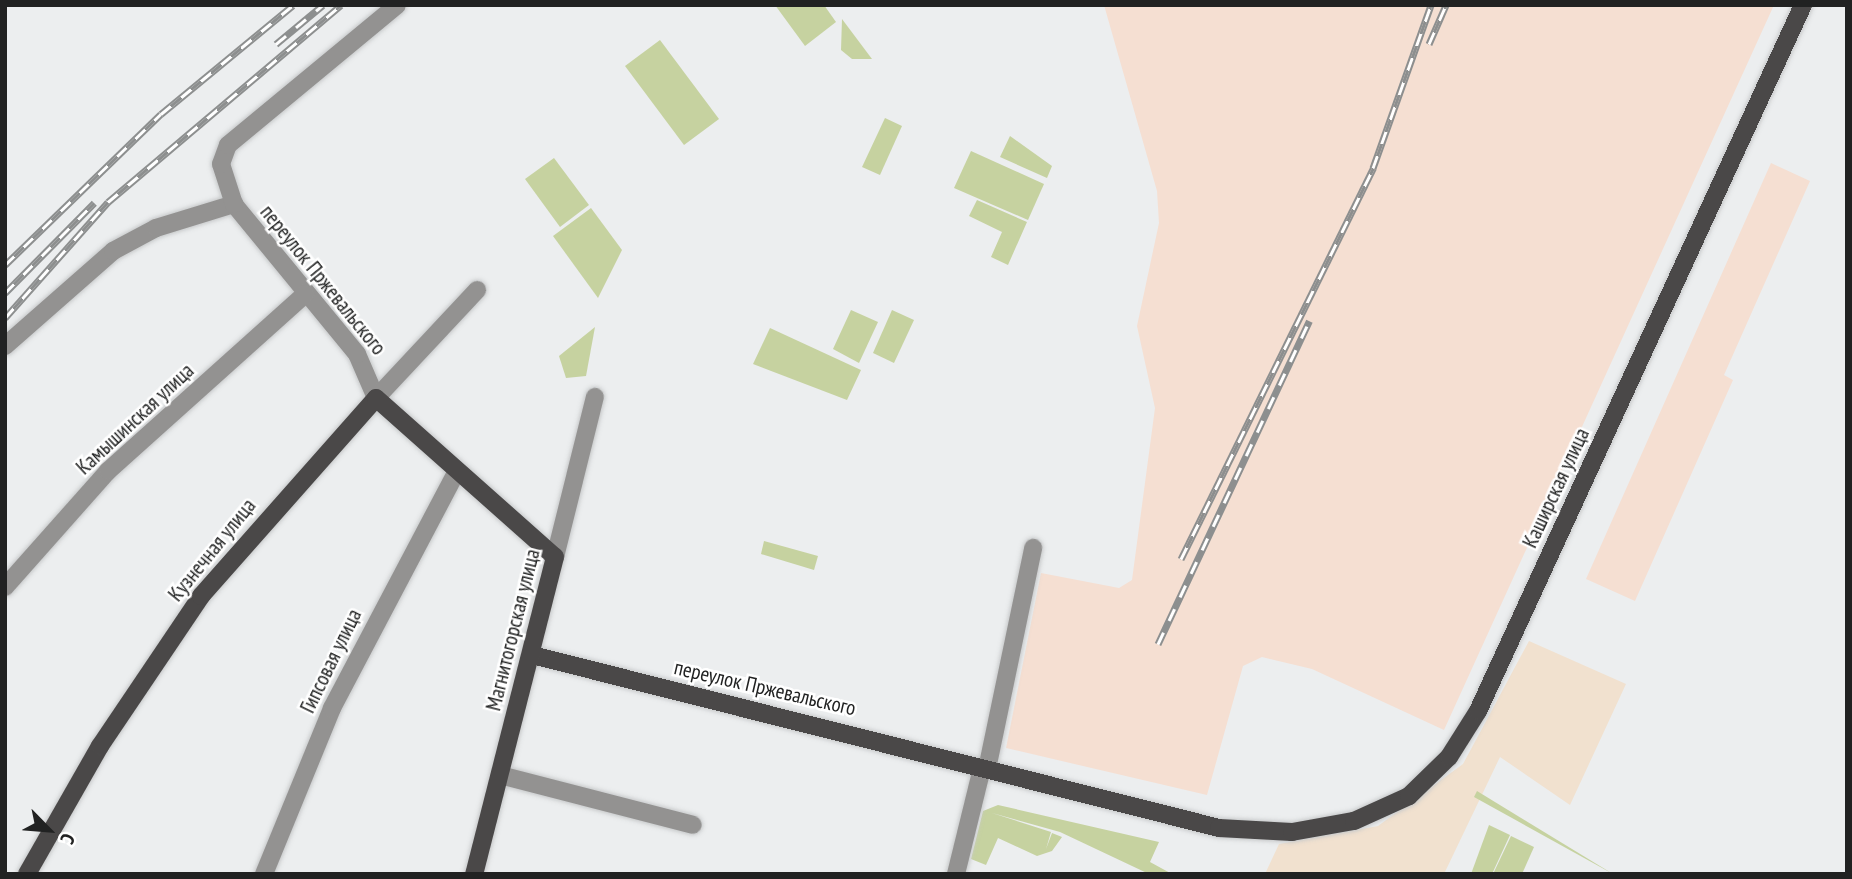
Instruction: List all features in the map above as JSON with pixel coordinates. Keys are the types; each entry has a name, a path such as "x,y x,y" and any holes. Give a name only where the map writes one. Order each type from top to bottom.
{"main road":[{"name":"Каширская улица","path":"1219,828 1292,832 1354,821 1409,796 1450,757 1481,706 1803,5"},
{"name":"переулок Пржевальского","path":"376,398 455,475 555,557"},
{"name":"Кузнечная улица","path":"27,874 100,746 201,596 376,398"},
{"name":"Магнитогорская улица","path":"474,874 555,557"},
{"name":"переулок Пржевальского","path":"532,655 1219,828"}],"street":[{"name":"переулок Пржевальского","path":"376,398 357,354 233,204 221,164 228,145 397,5"},
{"path":"5,346 113,251 156,228 233,204"},
{"name":"Кузнечная улица","path":"376,398 477,290"},
{"name":"Камышинская улица","path":"5,587 108,471 305,294"},
{"name":"Магнитогорская улица","path":"555,557 595,397"},
{"name":"Гипсовая улица","path":"264,874 332,708 412,546 455,475"},
{"path":"956,874 984,768 1033,548"},
{"path":"500,775 693,825"}],"shaded area":[{"path":"1104,5 1774,5 1444,730 1312,669 1262,657 1243,666 1207,795 1006,748 1041,573 1119,588 1132,580 1155,408 1137,326 1159,223 1157,191"},
{"path":"1771,163 1810,181 1724,375 1733,380 1635,601 1586,579"},
{"path":"1529,641 1626,684 1570,805 1500,757 1444,874 1265,874 1279,844 1378,826 1463,764"}],"green space":[{"path":"775,5 824,5 836,22 805,46"},
{"path":"842,19 872,59 852,59 841,50"},
{"path":"660,40 719,119 684,145 625,66"},
{"path":"885,118 902,126 880,175 862,167"},
{"path":"1010,136 1052,166 1047,178 1000,157"},
{"path":"971,151 1044,184 1028,220 954,188"},
{"path":"554,158 589,205 560,227 525,179"},
{"path":"977,200 1027,222 1008,265 991,257 1002,232 969,216"},
{"path":"591,208 622,250 598,298 553,236"},
{"path":"851,310 878,322 859,363 833,349"},
{"path":"892,310 914,320 894,363 873,353"},
{"path":"595,327 586,376 566,378 559,356"},
{"path":"770,328 861,370 847,400 753,364"},
{"path":"764,541 818,556 814,570 761,554"},
{"path":"1477,791 1613,874 1474,797"},
{"path":"998,805 1159,842 1150,862 1172,874 1149,874 1060,832 992,813 1051,832 1046,849 1052,833 1062,837 1052,851 1037,856 998,838 986,865 971,859 983,811"},
{"path":"1489,825 1510,835 1492,874 1471,874"},
{"path":"1511,836 1534,847 1522,874 1493,874"}],"railway":[{"path":"5,265 161,114 293,5"},
{"path":"276,44 323,5"},
{"path":"5,318 108,202 341,5"},
{"path":"1181,559 1373,168 1431,5"},
{"path":"1429,44 1446,5"},
{"path":"5,293 94,203"},
{"path":"1158,644 1309,321"}]}
